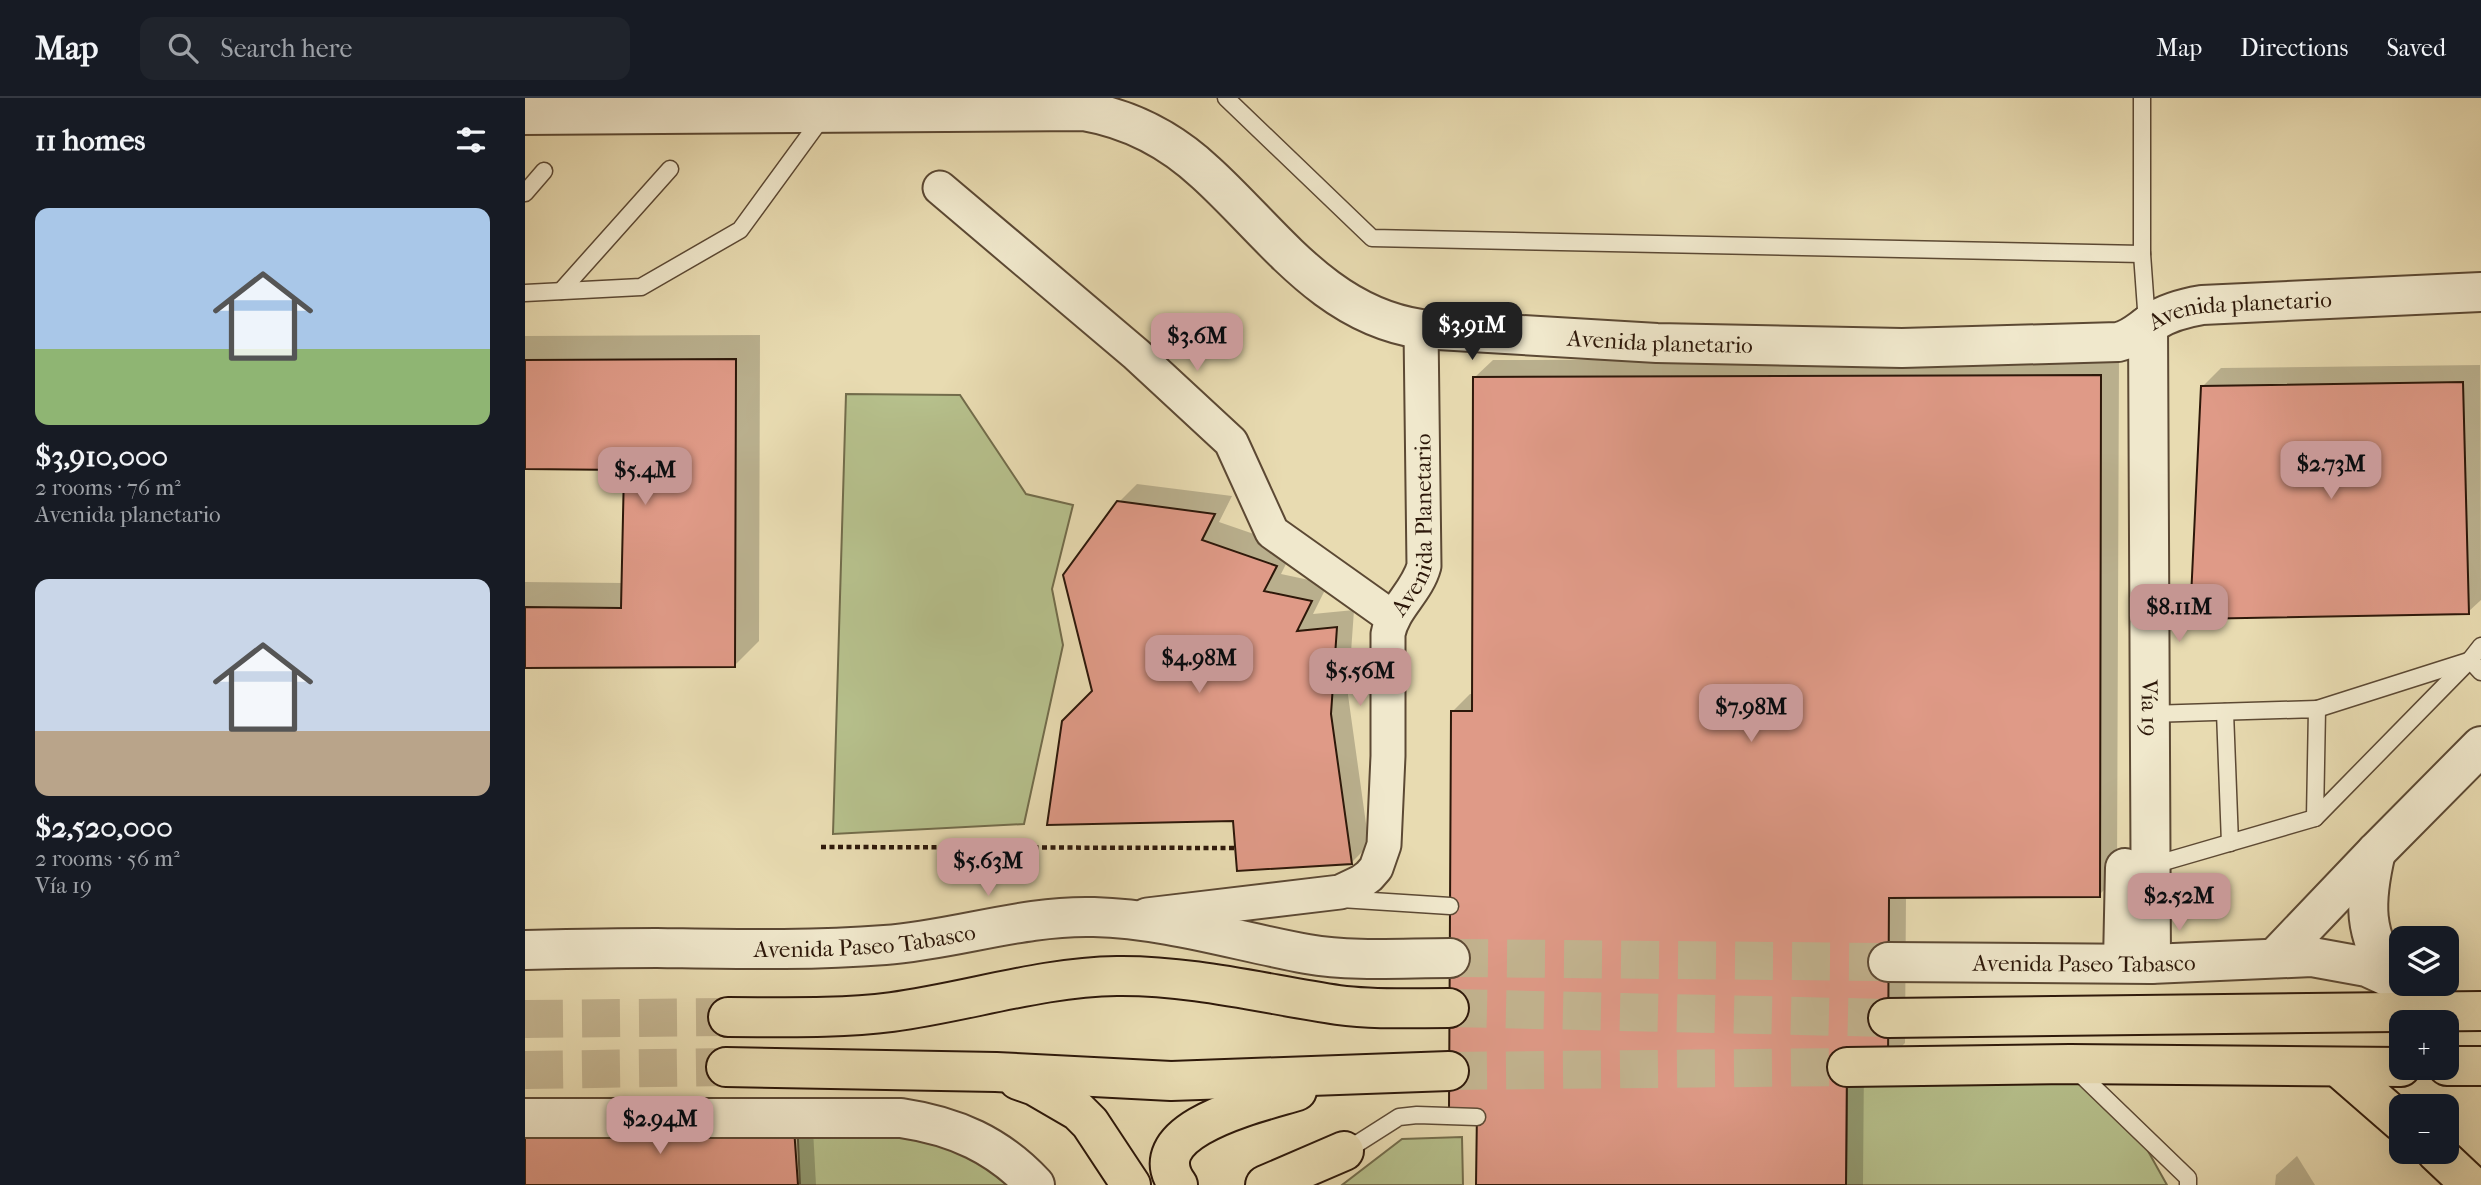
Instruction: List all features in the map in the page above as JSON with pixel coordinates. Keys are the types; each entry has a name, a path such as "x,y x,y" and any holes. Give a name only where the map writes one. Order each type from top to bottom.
{"main road":[{"path":"727,1017 810,1017 892,1012 1086,976 1158,977 1340,1005 1389,1009 1450,1008"},
{"path":"2459,1011 2481,1011"},
{"path":"1888,1018 2389,1012"},
{"path":"1847,1067 2070,1064 2389,1067"},
{"path":"2459,1066 2481,1066"},
{"path":"726,1067 996,1072 1171,1081 1449,1072"},
{"path":"2339,1068 2389,1112"},
{"path":"996,1072 1035,1086 1078,1111 1090,1123 1131,1185"},
{"path":"1178,1185 1169,1173 1170,1152 1185,1135 1213,1119 1340,1076"},
{"path":"1265,1185 1344,1151"},
{"path":"2449,1164 2471,1185"}],"street":[{"name":"Avenida planetario","path":"525,115 705,106 825,113 973,105 1084,111 1117,118 1152,134 1206,173 1255,224 1331,293 1384,321 1421,329 1657,343 1888,348 2137,333 2169,312 2202,304 2481,292"},
{"path":"940,188 1136,354 1231,442 1272,532 1393,618"},
{"name":"Avenida Planetario","path":"1119,918 1340,892 1361,882 1375,868 1384,845 1388,756 1387,644 1393,618 1419,583 1424,566 1421,329"},
{"name":"Vía 19","path":"2137,333 2149,714 2150,866 2137,963"},
{"name":"Vía 19","path":"2137,333 2125,863 2137,963"},
{"path":"2275,958 2481,746"},
{"path":"2376,852 2366,896 2367,912 2375,946 2389,972"},
{"name":"Avenida Paseo Tabasco","path":"525,950 823,950 903,943 1064,917 1119,918 1171,925 1307,954 1340,958 1450,958"},
{"name":"Avenida Paseo Tabasco","path":"1888,961 2137,963 2312,957 2367,967 2389,977"},
{"name":"Avenida Paseo Tabasco","path":"2413,996 2429,1010"},
{"path":"525,1118 901,1118 934,1123 962,1133 1012,1162 1035,1185"}],"lane":[{"path":"1226,98 1372,238 2142,254"},
{"path":"2137,333 2142,254 2142,98"},
{"path":"525,293 641,287 740,230 825,113"},
{"path":"561,291 670,169"},
{"path":"525,193 544,171"},
{"path":"2150,866 2315,818 2476,666 2481,646"},
{"path":"2149,714 2317,709 2476,666"},
{"path":"2315,818 2317,709"},
{"path":"2225,712 2230,843"},
{"path":"1303,896 1450,906"},
{"path":"2070,1064 2188,1178 2188,1185"},
{"path":"1309,1185 1344,1151 1399,1118 1417,1115 1476,1117"}],"path":[{"path":"821,847 1235,848"}],"green space":[{"path":"846,394 960,395 1026,494 1073,505 1052,589 1063,645 1024,824 833,834"},
{"path":"2070,1064 2134,1126 2167,1185 1846,1185 1847,1067"},
{"path":"797,1118 901,1118 1034,1185 800,1185"},
{"path":"1462,1137 1463,1185 1342,1185 1402,1139"}],"building":[{"path":"736,359 735,667 525,668 525,607 621,608 624,470 525,469 525,360"},
{"path":"2101,375 2100,897 1889,898 1888,1063 1847,1063 1846,1185 1476,1185 1477,1110 1449,1110 1451,711 1472,711 1473,377"},
{"path":"2463,382 2469,614 2190,619 2201,386"},
{"path":"1117,501 1215,514 1202,540 1277,566 1264,591 1312,601 1297,631 1337,627 1331,714 1352,864 1237,871 1233,821 1047,825 1062,721 1092,691 1063,575"},
{"path":"525,1127 794,1128 798,1185 525,1185"}],"tunnel":[{"path":"1450,958 1888,962"},
{"path":"1449,1008 1888,1018"},
{"path":"525,1019 728,1017"},
{"path":"525,1070 726,1067"},
{"path":"1449,1071 1847,1067"}]}
